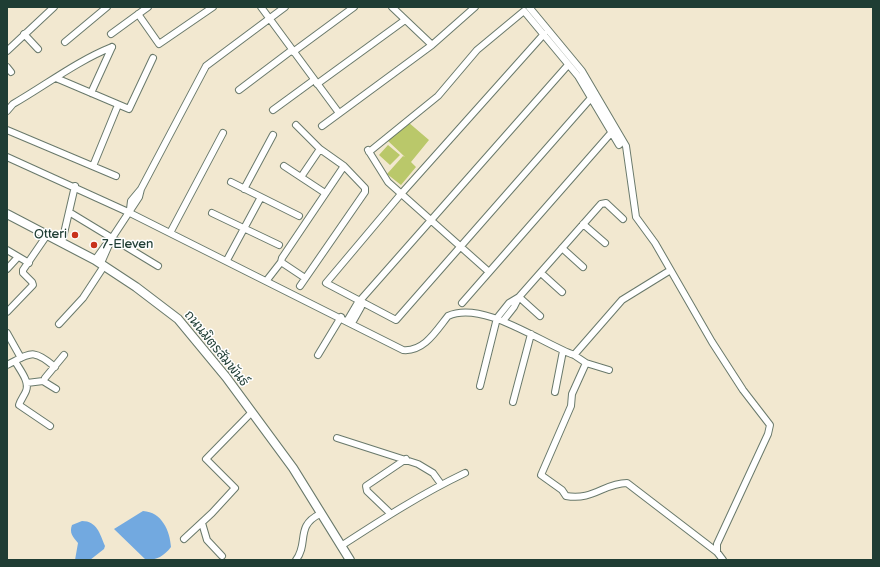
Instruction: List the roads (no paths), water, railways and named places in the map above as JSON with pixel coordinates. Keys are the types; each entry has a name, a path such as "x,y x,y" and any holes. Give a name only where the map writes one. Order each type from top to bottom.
{"street":[{"path":"7,51 54,7"},
{"path":"65,42 107,7"},
{"path":"111,34 148,7"},
{"path":"138,14 159,44 212,7"},
{"path":"261,7 338,113"},
{"path":"59,324 83,298 100,263 105,246 111,240 129,210 139,197 141,188 206,66 285,7"},
{"path":"239,90 354,7"},
{"path":"392,7 432,45"},
{"path":"322,126 432,45 475,7"},
{"path":"529,7 582,71 626,146 636,217 655,244 669,271 728,367 770,425 768,434 717,544 717,552"},
{"path":"489,272 388,182 368,150 438,96 477,50 524,11 578,76 619,145"},
{"path":"273,110 405,20"},
{"path":"24,34 38,49"},
{"path":"544,34 401,194 326,283 396,320 591,98"},
{"path":"7,111 14,104 96,53 112,47 91,93"},
{"path":"56,78 130,109 153,58"},
{"path":"318,355 361,301 568,65"},
{"path":"93,166 118,105"},
{"path":"296,125 320,149 344,166 362,185 365,192 300,286"},
{"path":"7,130 116,176"},
{"path":"170,233 223,133"},
{"path":"462,303 611,133"},
{"path":"244,189 273,135"},
{"path":"301,177 320,149"},
{"path":"7,158 129,210 170,233 347,320 403,350 411,350 424,344 448,316 468,313 500,320 574,355 586,363 609,370"},
{"path":"284,166 325,193"},
{"path":"268,281 344,166"},
{"path":"231,182 299,216"},
{"path":"62,242 74,186"},
{"path":"229,261 261,197"},
{"path":"480,386 500,320 509,304 519,297 601,204 606,203 623,219"},
{"path":"69,212 111,240 158,266"},
{"path":"212,213 279,246"},
{"name":"ถนนมิตรสัมพันธ์","path":"7,214 100,263 155,300 178,319 226,377 251,413 293,468 320,514 350,560"},
{"path":"583,224 605,243"},
{"path":"7,312 33,286 32,282 23,273 47,235"},
{"path":"562,248 583,267"},
{"path":"7,250 18,258 29,263"},
{"path":"7,268 18,258"},
{"path":"281,262 305,278"},
{"path":"574,355 622,300 669,271"},
{"path":"541,273 562,292"},
{"path":"519,297 540,316"},
{"path":"7,333 27,383 26,391 21,398 19,405 50,426"},
{"path":"513,402 531,334"},
{"path":"555,392 563,351"},
{"path":"7,364 32,354 38,354 55,366"},
{"path":"45,378 64,355"},
{"path":"586,363 572,394 571,406 541,475 562,490 566,496 577,498 592,495 620,483 627,483 717,552 722,560"},
{"path":"27,383 43,381 56,390"},
{"path":"184,539 202,523 235,488 206,459 251,413"},
{"path":"338,438 406,459 431,471 441,484"},
{"path":"391,514 367,491 366,486 406,459"},
{"path":"341,546 441,484 465,473"},
{"path":"296,560 302,553 303,531 308,523 320,514"},
{"path":"202,523 207,540 222,556"}],"water":[{"path":"143,511 150,512 160,519 164,523 169,535 171,547 163,555 154,559 146,560 114,529"},
{"path":"82,521 91,523 95,526 105,546 104,549 90,560 75,560 78,543 72,535 71,528 72,525"}],"place":[{"name":"Otteri","path":"75,235"},
{"name":"7-Eleven","path":"94,245"}]}
